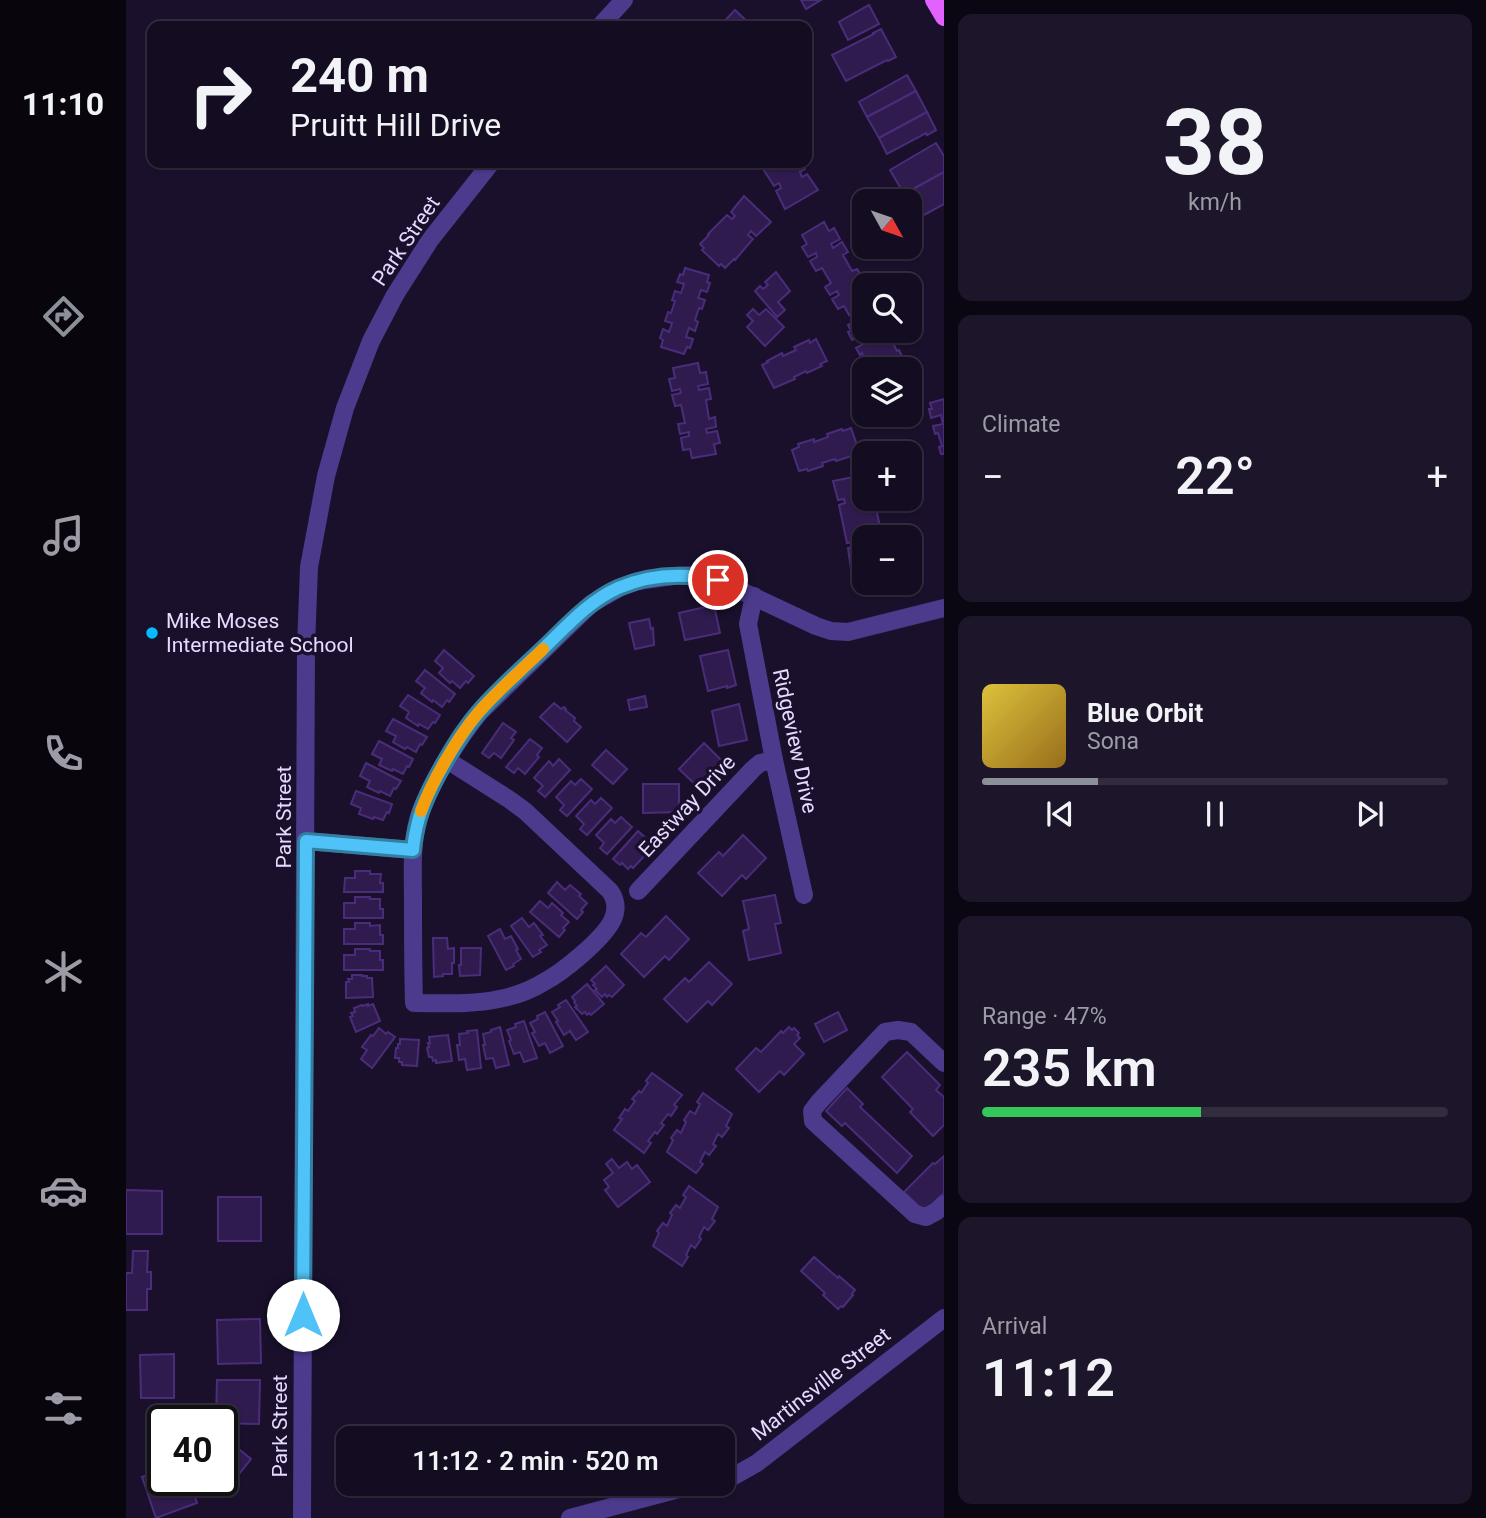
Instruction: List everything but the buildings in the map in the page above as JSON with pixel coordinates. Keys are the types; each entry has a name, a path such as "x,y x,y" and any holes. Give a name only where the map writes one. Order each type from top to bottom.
{"street":[{"path":"605,21 624,0"},
{"name":"Park Street","path":"302,1518 306,646 309,567 326,476 345,408 371,341 395,295 430,240 487,168"},
{"path":"447,760 510,800 539,824 610,891 615,898 615,911 611,923 584,952 535,987 511,996 475,1003 414,1003 413,850 418,820 425,802 447,760 467,727 577,616 606,594 638,581 696,575 718,580 816,626 831,631 848,632 943,608"},
{"name":"Ridgeview Drive","path":"754,596 748,624 804,895"},
{"name":"Eastway Drive","path":"638,891 753,769 760,763 774,760"},
{"path":"306,841 413,850"},
{"path":"943,1063 911,1032 885,1032 812,1111 813,1121 915,1214 926,1217 943,1204"},
{"name":"Martinsville Street","path":"735,1475 757,1463 943,1318"},
{"path":"570,1518 652,1496"}],"slow traffic":[{"path":"421,811 467,727 543,649"}],"place":[{"name":"Mike Moses Intermediate School","path":"152,633"}],"route":[{"path":"303,1315 306,841 413,850 418,820 425,802 467,727 577,616 606,594 638,581 696,575 718,580"}]}
